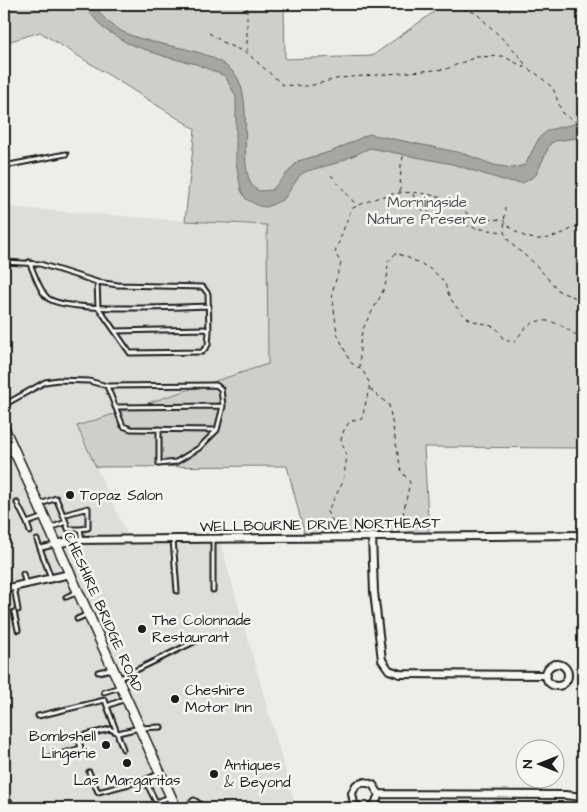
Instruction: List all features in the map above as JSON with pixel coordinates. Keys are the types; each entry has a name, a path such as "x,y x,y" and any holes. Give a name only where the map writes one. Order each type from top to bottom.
{"main road":[{"name":"CHESHIRE BRIDGE ROAD","path":"4,428 88,614 102,657 113,669 176,808"}],"street":[{"name":"WELLBOURNE DRIVE NORTHEAST","path":"57,544 82,540 583,535"},
{"path":"372,536 376,617 382,660 389,670 400,674 547,675"},
{"path":"4,589 70,574"},
{"path":"360,808 354,804 352,798 356,785 369,783 379,794 583,797"},
{"path":"369,808 375,804 379,794"}],"lane":[{"path":"4,166 66,154"},
{"path":"4,262 28,262 98,282 118,285 203,287 208,294 208,345 202,352 130,353 98,307 98,282"},
{"path":"28,262 47,298 62,305 98,307 209,306"},
{"path":"116,332 205,329 209,331"},
{"path":"4,405 45,382 58,380 89,381 107,386 216,385 221,389 223,406 217,430 199,448 176,462 159,464 159,429"},
{"path":"107,386 123,426 131,429 217,430"},
{"path":"115,407 223,406"},
{"path":"4,453 16,454"},
{"path":"39,505 56,498 68,529 88,528 88,508 63,515"},
{"path":"17,502 30,532"},
{"path":"26,522 44,516"},
{"path":"50,528 66,522"},
{"path":"80,529 82,540"},
{"path":"213,538 213,590"},
{"path":"173,539 177,591"},
{"path":"37,540 52,579"},
{"path":"41,548 57,544"},
{"path":"23,574 26,584"},
{"path":"14,587 18,630"},
{"path":"66,597 78,592"},
{"path":"77,619 88,614"},
{"path":"104,692 198,640"},
{"path":"98,672 113,669"},
{"path":"107,706 126,699"},
{"path":"38,716 105,700 123,748"},
{"path":"49,757 81,748 78,737 110,729 118,733 139,728 161,727"},
{"path":"89,772 98,792 145,780 160,773"},
{"path":"145,780 156,802 171,796"},
{"path":"184,808 194,800 206,808"},
{"path":"10,802 10,808"}],"path":[{"path":"247,53 248,4"},
{"path":"448,4 476,13 517,53 528,69"},
{"path":"209,33 226,44 247,53 283,85 309,86 340,78 446,69 476,57 503,56 537,74 553,88 562,113 583,127"},
{"path":"400,193 401,165 404,154"},
{"path":"331,175 357,206"},
{"path":"354,536 354,532 335,525 327,512 343,482 347,456 341,440 344,430 350,421 362,419 370,384 360,368 350,362 343,351 337,333 332,293 341,263 335,254 351,209 388,193 413,193 453,202 463,212 476,218 502,220 519,235 541,240 583,222"},
{"path":"413,193 417,205 424,211 475,228 504,232"},
{"path":"505,207 502,220 504,232 510,243 533,262 560,292 583,300"},
{"path":"360,368 361,334 386,284 389,273 387,263 396,254 414,260 439,276 445,282 453,303 465,316 474,322 491,324 502,335 502,340 515,342 522,330 533,322 551,320 583,341"},
{"path":"369,389 389,405 401,471 410,482 400,528 394,532"}],"shaded area":[{"path":"82,4 94,4 107,21 123,32 141,39 201,53 219,61 234,73 241,85 244,101 247,172 251,184 259,191 272,190 298,161 333,151 369,134 462,153 494,165 513,168 525,165 539,138 548,130 583,122 583,137 555,141 550,144 536,175 523,183 506,181 452,164 370,148 337,163 307,171 300,175 284,199 267,207 259,206 246,199 241,190 236,162 236,97 225,76 196,64 166,57 127,43 103,28"},
{"path":"4,207 240,225 267,225 268,364 77,426 130,541 219,538 296,808 4,808"}],"green space":[{"name":"Morningside Nature Preserve","path":"4,4 284,4 285,59 372,56 445,4 583,4 583,448 424,447 429,535 305,536 287,466 96,467 77,426 268,364 267,225 185,221 195,129 40,32 4,43"}],"place":[{"name":"Topaz Salon","path":"70,495"},
{"name":"The Colonnade Restaurant","path":"142,629"},
{"name":"Cheshire Motor Inn","path":"175,699"},
{"name":"Bombshell Lingerie","path":"106,745"},
{"name":"Las Margaritas","path":"127,763"},
{"name":"Antiques & Beyond","path":"214,774"}]}
